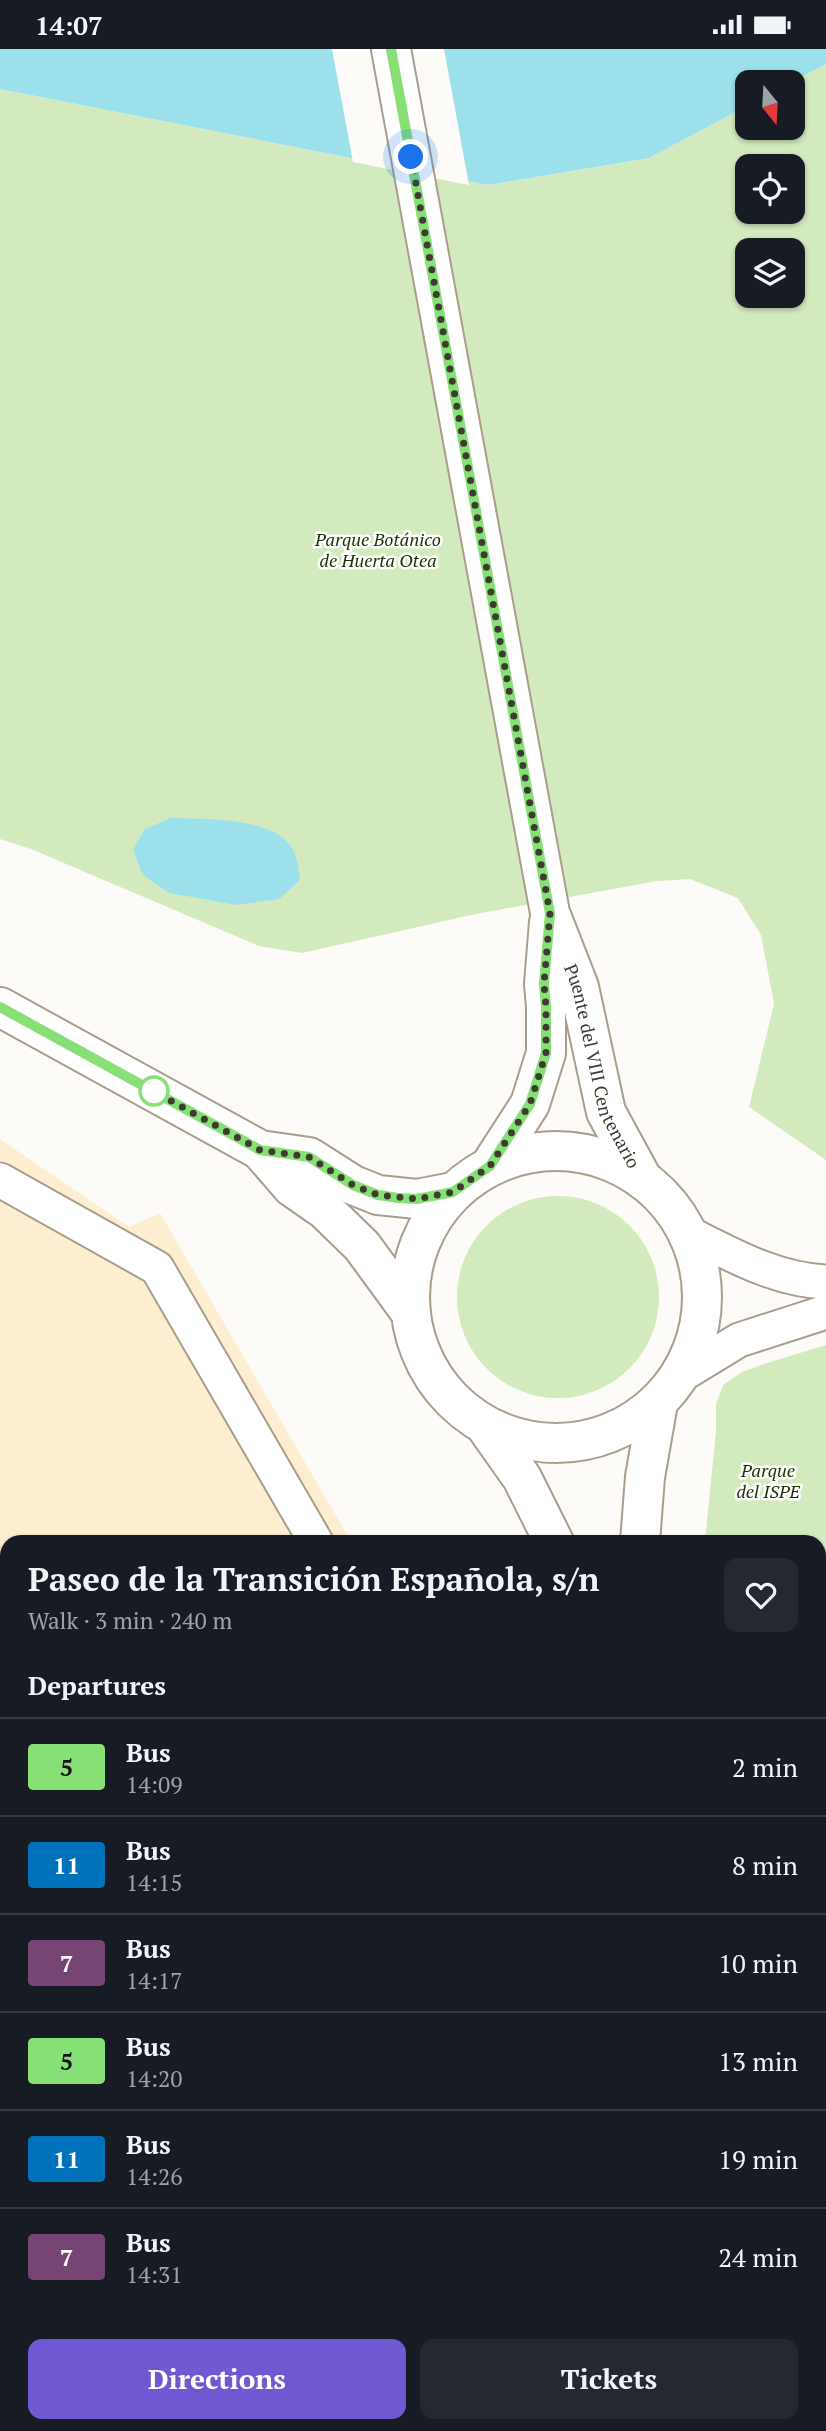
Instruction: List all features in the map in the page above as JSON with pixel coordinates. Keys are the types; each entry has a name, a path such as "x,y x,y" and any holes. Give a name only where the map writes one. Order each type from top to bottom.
{"main road":[{"name":"Puente del VIII Centenario","path":"391,49 550,913 560,981 606,1112 643,1179"},
{"name":"Puente del VIII Centenario","path":"490,1166 530,1104 546,1053 546,1007 560,981"},
{"path":"0,1007 260,1150 292,1187 326,1210 362,1246 411,1313"},
{"path":"260,1150 309,1157 353,1185 378,1195 417,1199 453,1192"},
{"path":"550,1535 522,1478 486,1427 447,1393 424,1354 411,1313 410,1273 425,1229 453,1192 490,1166 529,1153 569,1151 608,1160 643,1179 669,1203 688,1233 702,1281 699,1331 669,1390 645,1477 641,1535"},
{"path":"486,1427 530,1442 576,1443 620,1430 669,1390"}],"street":[{"path":"0,1180 157,1268 312,1535"},
{"path":"688,1233 758,1267 803,1281 826,1282"},
{"path":"669,1390 739,1340 826,1311"}],"shaded area":[{"path":"0,1139 129,1227 160,1213 347,1535 0,1535"}],"green space":[{"name":"Parque Botánico de Huerta Otea","path":"826,64 826,1160 749,1107 774,1004 761,935 738,898 690,879 657,881 471,915 302,953 259,946 31,849 0,839 0,89 488,185 649,158 735,112 735,140 805,140 805,75"},
{"path":"558,1196 597,1204 614,1213 629,1226 642,1241 651,1258 659,1297 651,1336 642,1353 629,1368 614,1381 597,1390 558,1398 519,1390 502,1381 487,1368 474,1353 465,1336 457,1297 465,1258 474,1241 487,1226 502,1213 519,1204"},
{"name":"Parque del ISPE","path":"826,1345 826,1535 706,1535 716,1431 716,1404 723,1385 742,1372"}],"water":[{"path":"0,49 826,49 826,64 805,75 805,70 735,70 735,112 649,158 488,185 0,89"},
{"path":"170,818 233,821 279,835 294,852 300,880 279,899 235,905 169,893 143,875 133,850 144,830"}],"pier":[{"path":"332,49 444,49 469,185 353,162"}],"bus line":[{"name":"5","path":"0,1007 260,1150 309,1157 353,1185 378,1195 417,1199 453,1192 490,1166 530,1104 546,1053 544,984 550,913 391,49"}],"route":[{"path":"154,1091 146,1087 260,1150 309,1157 353,1185 378,1195 417,1199 453,1192 490,1166 530,1104 546,1053 544,984 550,913 411,157"}]}
